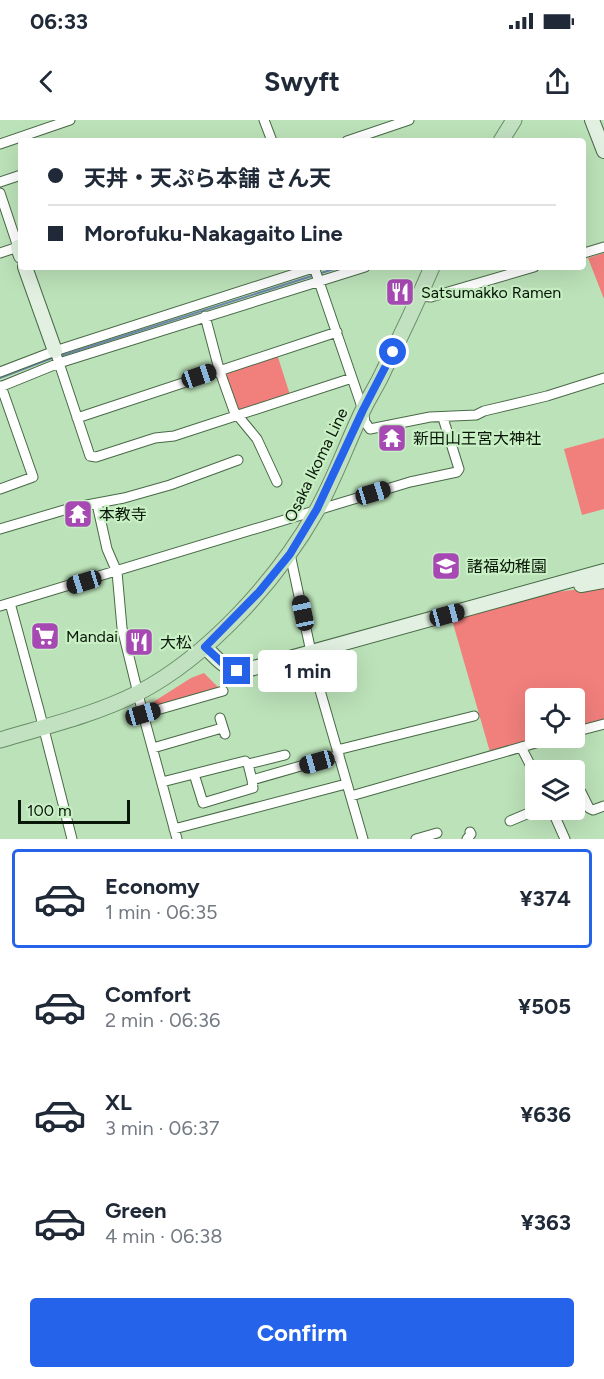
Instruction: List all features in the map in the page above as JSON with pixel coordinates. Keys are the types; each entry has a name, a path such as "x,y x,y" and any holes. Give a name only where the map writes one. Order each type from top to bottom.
{"main road":[{"path":"503,138 514,120"},
{"name":"Osaka Ikoma Line","path":"0,740 78,718 139,692 205,647 259,592 290,554 317,509 431,270"}],"street":[{"path":"0,144 70,120"},
{"path":"264,120 271,138"},
{"path":"356,138 410,120"},
{"path":"592,120 604,151"},
{"path":"0,182 18,176"},
{"path":"0,193 18,244"},
{"path":"586,252 604,247"},
{"path":"0,253 18,250"},
{"path":"26,270 90,456 96,457 156,438 174,436 352,378"},
{"path":"0,489 33,477 1,386 57,357 316,272 335,270"},
{"path":"419,296 431,297 524,270"},
{"path":"0,372 205,316 316,272"},
{"path":"316,272 363,410 365,422 370,429 430,417 476,415 604,378"},
{"path":"205,316 219,369 237,416 257,439 277,482"},
{"path":"77,418 219,369 337,332"},
{"path":"72,839 43,728 5,605 317,509 410,482 457,472 459,469 443,417"},
{"path":"0,530 71,508 97,504 170,484 238,460"},
{"path":"97,504 107,549 117,572 122,627 176,834 346,784"},
{"path":"290,554 317,680 363,839"},
{"path":"546,588 604,562"},
{"path":"205,647 228,668 237,671 250,669 604,571"},
{"path":"546,588 604,581"},
{"path":"143,714 223,691"},
{"path":"252,780 338,752 474,717"},
{"path":"153,748 224,731 220,718"},
{"path":"585,729 604,724"},
{"path":"351,796 525,746"},
{"path":"521,747 528,760"},
{"path":"162,782 245,761 248,764 285,755"},
{"path":"194,774 203,803 253,788 248,764"},
{"path":"585,801 593,810 604,806"},
{"path":"510,821 525,815"},
{"path":"556,820 565,839"},
{"path":"416,839 437,833"}],"shaded area":[{"path":"604,253 604,299 588,258"},
{"path":"277,354 290,395 241,412 236,411 223,374"},
{"path":"604,438 604,509 582,515 564,449"},
{"path":"604,586 604,721 585,726 585,688 525,688 525,742 490,752 452,620 548,593"},
{"path":"204,673 218,687 218,690 152,709 150,704 191,678"}],"waterway":[{"path":"321,273 331,270"},
{"path":"60,356 315,275"},
{"path":"0,378 55,357"}],"place":[{"name":"Satsumakko Ramen","path":"400,292"},
{"name":"新田山王宮大神社","path":"392,438"},
{"name":"本教寺","path":"78,514"},
{"name":"諸福幼稚園","path":"446,566"},
{"name":"Mandai","path":"45,636"},
{"name":"大松","path":"139,642"}],"route":[{"path":"237,671 221,663 205,647 259,592 290,554 317,509 393,352"}]}
